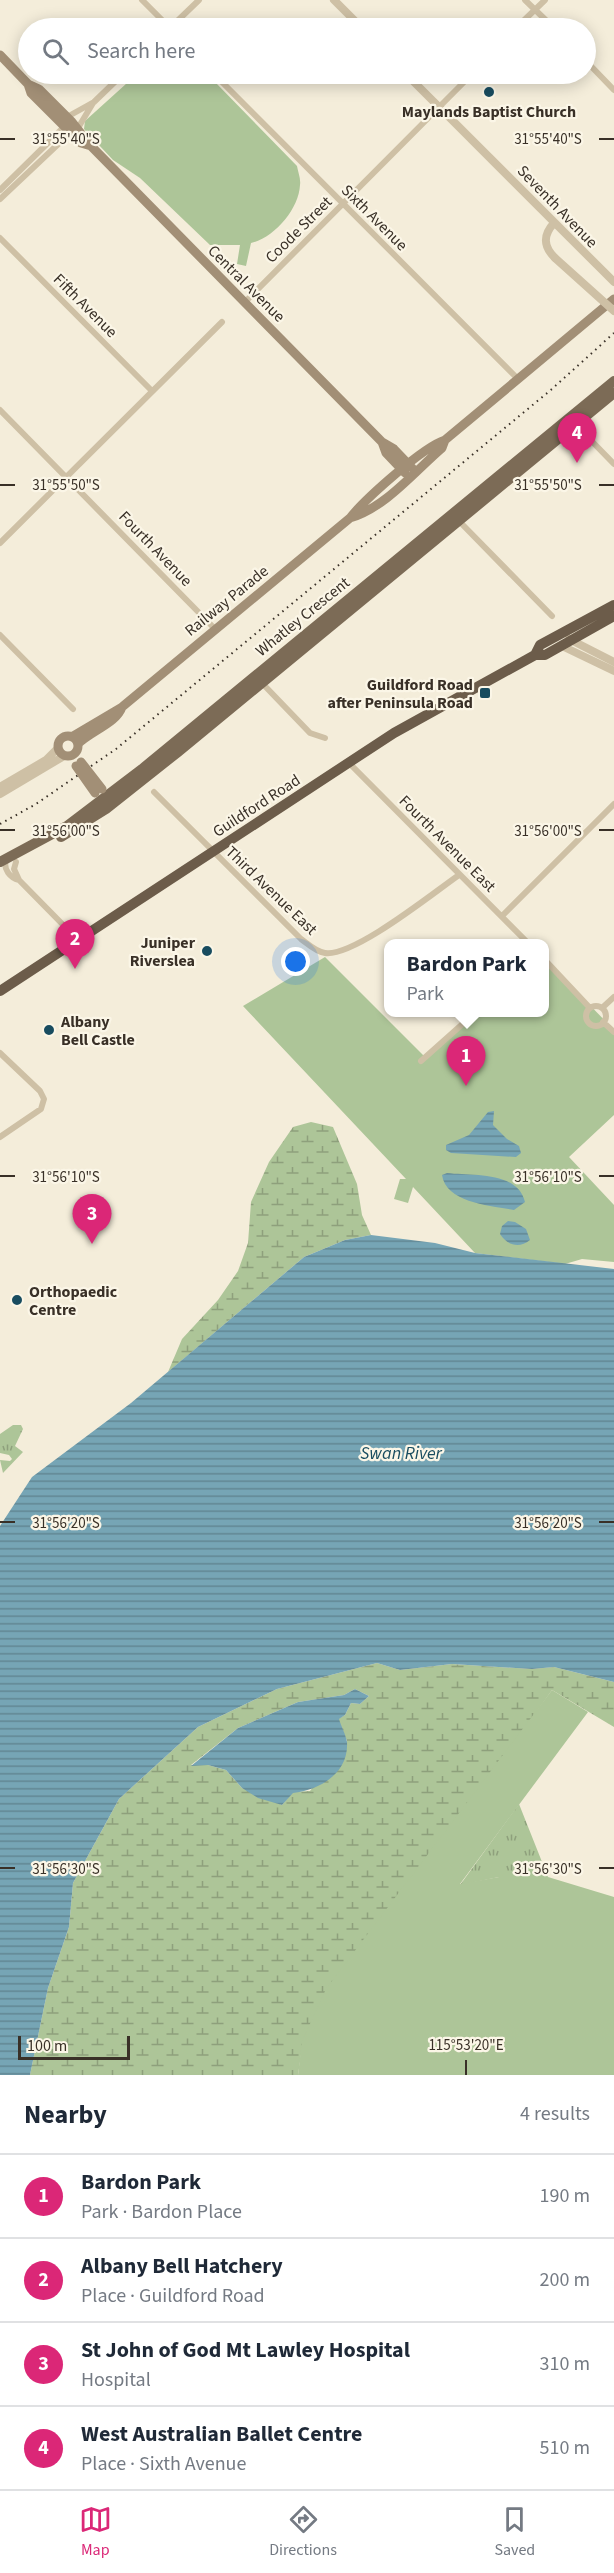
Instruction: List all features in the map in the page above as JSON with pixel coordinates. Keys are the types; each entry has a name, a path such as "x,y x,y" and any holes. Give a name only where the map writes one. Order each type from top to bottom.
{"highway":[{"name":"Guildford Road","path":"535,655 540,645 614,605"},
{"name":"Guildford Road","path":"0,991 394,733 535,655 545,655 614,616"}],"main road":[{"name":"Central Avenue","path":"0,55 18,74"},
{"name":"Central Avenue","path":"28,84 31,93 70,126 81,143 90,146 382,442 394,449 409,471"},
{"name":"Railway Parade","path":"69,749 96,728 116,717 122,706 350,518 359,507 409,471 435,443 445,440 614,299"},
{"name":"Whatley Crescent","path":"5,864 104,799 258,678 572,421 614,381"},
{"name":"Whatley Crescent","path":"572,421 614,393"},
{"path":"69,749 104,799"}],"street":[{"path":"142,0 160,18"},
{"path":"180,18 199,0"},
{"path":"334,0 352,18"},
{"path":"525,0 544,18"},
{"path":"526,18 544,0"},
{"path":"596,72 614,90"},
{"path":"0,199 113,84"},
{"name":"Sixth Avenue","path":"224,84 517,378"},
{"name":"Seventh Avenue","path":"417,84 614,282"},
{"name":"Coode Street","path":"245,302 462,84"},
{"path":"0,190 94,102"},
{"path":"554,223 546,233 545,240 555,258 614,311"},
{"name":"Fifth Avenue","path":"0,238 152,392"},
{"path":"0,543 222,322"},
{"name":"Fourth Avenue","path":"0,410 215,629"},
{"path":"572,421 614,464"},
{"path":"455,517 552,616"},
{"path":"0,635 73,709"},
{"path":"553,638 573,640 614,662"},
{"path":"562,646 614,670"},
{"path":"258,678 310,733 325,738"},
{"name":"Railway Parade","path":"0,787 69,749"},
{"name":"Railway Parade","path":"0,794 69,749"},
{"name":"Fourth Avenue East","path":"348,762 524,939"},
{"name":"Third Avenue East","path":"154,792 301,939 324,953 337,952 359,944 459,875"},
{"path":"501,915 614,804"},
{"path":"5,864 14,869 18,880"},
{"path":"5,864 14,879 18,880 77,939"},
{"path":"549,964 590,1008"},
{"path":"602,1008 614,997"},
{"path":"597,1006 602,1008 606,1017 598,1026 590,1024 586,1016 590,1008 597,1006"},
{"path":"421,1061 470,1017"},
{"path":"603,1022 614,1032"},
{"path":"0,1053 40,1091 44,1099 41,1109 0,1137"}],"green space":[{"path":"126,84 217,84 297,166 300,178 299,194 284,221 268,235 251,243 246,266 237,264 240,245 210,245 140,178 113,160 84,129 85,121"},
{"path":"325,957 425,1057 473,1017 549,1017 549,963 614,1030 614,1115 569,1157 614,1205 614,1262 582,1259 565,1264 475,1253 413,1187 408,1203 394,1199 400,1179 406,1179 243,1006"},
{"path":"311,1122 333,1127 357,1184 362,1215 371,1235 345,1240 304,1257 168,1372 182,1339 218,1300 238,1271 248,1243 251,1202 269,1162 293,1127"},
{"path":"13,1425 21,1425 23,1429 15,1446 23,1452 3,1473 0,1460 10,1461 12,1459 9,1455 0,1453 0,1434"},
{"path":"377,1663 400,1670 452,1664 532,1669 554,1667 614,1682 614,1727 552,1690 303,2041 298,2075 30,2075 48,1988 69,1927 73,1883 119,1799 198,1727 277,1689","holes":["355,1689 369,1696 360,1704 351,1703 345,1715 338,1719 347,1741 310,1791 293,1792 282,1805 242,1788 226,1770 208,1765 191,1765 238,1728 298,1702 344,1695"]},
{"path":"552,1690 588,1712 460,1884 499,1877 548,1877 614,1897 614,2075 298,2075 302,2041 326,1989"},
{"path":"519,1804 548,1877 499,1877 460,1885"}],"water":[{"path":"494,1111 493,1125 507,1139 519,1146 521,1153 516,1157 451,1153 446,1150 446,1145 469,1135 488,1112"},
{"path":"447,1173 481,1175 504,1180 521,1192 525,1202 514,1210 471,1201 452,1192 445,1184 442,1175"},
{"path":"508,1221 515,1222 526,1229 530,1240 518,1245 506,1241 500,1234 502,1226"},
{"name":"Swan River","path":"371,1235 435,1243 475,1253 614,1269 614,1682 554,1667 532,1669 452,1664 400,1670 377,1663 277,1689 198,1727 119,1799 73,1883 69,1927 48,1988 30,2075 0,2075 0,1526 32,1477 131,1403 304,1257 345,1240"},
{"path":"355,1689 369,1696 360,1704 351,1703 345,1715 339,1719 347,1742 343,1763 338,1771 322,1784 293,1793 282,1805 258,1798 242,1788 226,1770 208,1765 191,1766 238,1728 298,1702 344,1695"}],"railway":[{"path":"0,824 36,804 116,749 552,389 614,333"}],"place":[{"name":"Maylands Baptist Church","path":"489,92"},
{"name":"West Australian Ballet Centre","path":"577,463"},
{"name":"Guildford Road after Peninsula Road","path":"485,693"},
{"name":"Juniper Riverslea","path":"207,951"},
{"name":"Albany Bell Hatchery","path":"75,969"},
{"name":"Albany Bell Castle","path":"49,1030"},
{"name":"Bardon Park","path":"466,1086"},
{"name":"St John of God Mt Lawley Hospital","path":"92,1244"},
{"name":"Orthopaedic Centre","path":"17,1300"}]}
